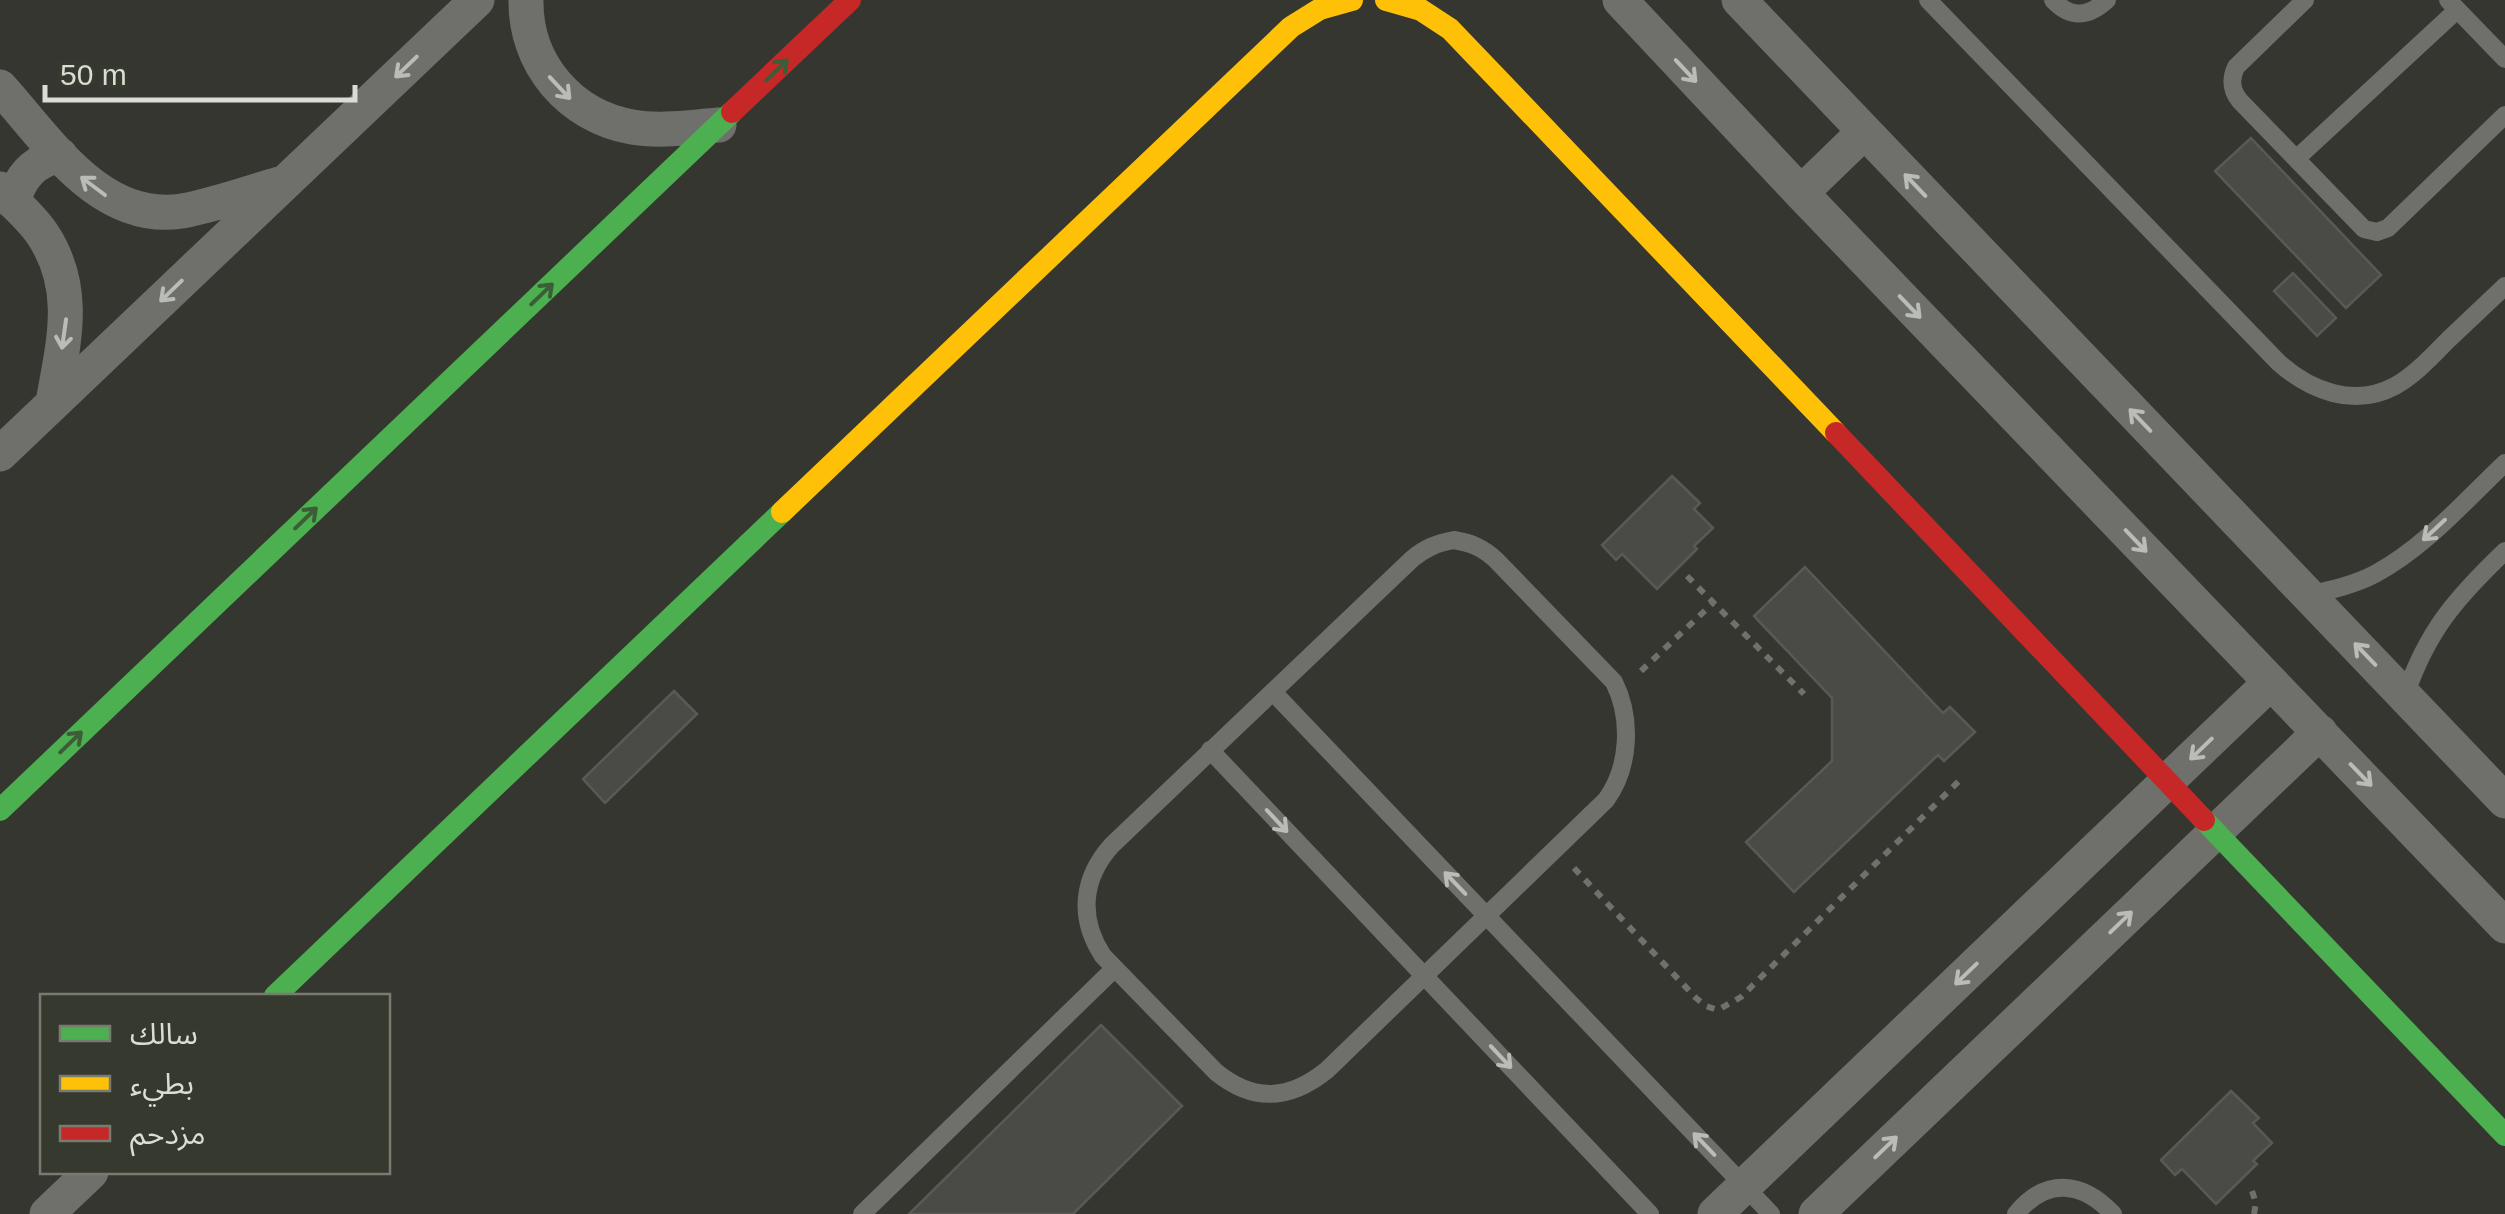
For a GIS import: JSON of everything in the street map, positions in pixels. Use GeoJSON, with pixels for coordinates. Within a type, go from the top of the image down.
{"type":"FeatureCollection","features":[{"type":"Feature","properties":{"kind":"street"},"geometry":{"type":"LineString","coordinates":[[0,454],[476,0]]}},
{"type":"Feature","properties":{"kind":"street"},"geometry":{"type":"LineString","coordinates":[[526,0],[529,35],[540,63],[557,88],[580,108],[606,122],[636,128],[719,126]]}},
{"type":"Feature","properties":{"kind":"street"},"geometry":{"type":"LineString","coordinates":[[0,810],[850,0]]}},
{"type":"Feature","properties":{"kind":"street"},"geometry":{"type":"LineString","coordinates":[[277,994],[1291,27],[1320,9],[1352,0]]}},
{"type":"Feature","properties":{"kind":"street"},"geometry":{"type":"LineString","coordinates":[[1386,0],[1421,10],[1450,29],[2505,1134]]}},
{"type":"Feature","properties":{"kind":"street"},"geometry":{"type":"LineString","coordinates":[[1620,0],[2505,926]]}},
{"type":"Feature","properties":{"kind":"street"},"geometry":{"type":"LineString","coordinates":[[1739,0],[2505,801]]}},
{"type":"Feature","properties":{"kind":"street"},"geometry":{"type":"LineString","coordinates":[[0,87],[97,191],[140,210],[183,210],[285,182]]}},
{"type":"Feature","properties":{"kind":"street"},"geometry":{"type":"LineString","coordinates":[[1801,193],[1864,132]]}},
{"type":"Feature","properties":{"kind":"street"},"geometry":{"type":"LineString","coordinates":[[53,403],[66,328],[63,280],[44,236],[6,195],[34,165],[60,155]]}},
{"type":"Feature","properties":{"kind":"street"},"geometry":{"type":"LineString","coordinates":[[1714,1214],[2271,682]]}},
{"type":"Feature","properties":{"kind":"street"},"geometry":{"type":"LineString","coordinates":[[1816,1214],[2320,732]]}},
{"type":"Feature","properties":{"kind":"street"},"geometry":{"type":"LineString","coordinates":[[46,1214],[89,1174]]}},
{"type":"Feature","properties":{"kind":"lane"},"geometry":{"type":"LineString","coordinates":[[1928,0],[2280,363],[2312,386],[2331,394],[2352,396],[2394,387],[2505,286]]}},
{"type":"Feature","properties":{"kind":"lane"},"geometry":{"type":"LineString","coordinates":[[2053,0],[2076,14],[2095,10],[2107,0]]}},
{"type":"Feature","properties":{"kind":"lane"},"geometry":{"type":"LineString","coordinates":[[2305,0],[2241,61],[2231,80],[2235,95],[2364,229],[2388,228],[2505,115]]}},
{"type":"Feature","properties":{"kind":"lane"},"geometry":{"type":"LineString","coordinates":[[2296,159],[2453,5],[2505,60]]}},
{"type":"Feature","properties":{"kind":"lane"},"geometry":{"type":"LineString","coordinates":[[2308,595],[2372,576],[2400,559],[2505,463]]}},
{"type":"Feature","properties":{"kind":"lane"},"geometry":{"type":"LineString","coordinates":[[1454,540],[1484,550],[1607,673],[1619,692],[1625,717],[1622,772],[1606,800],[1314,1081],[1298,1089],[1264,1094],[1230,1084],[1114,968],[1093,941],[1087,924],[1087,890],[1100,858],[1424,549],[1454,540]]}},
{"type":"Feature","properties":{"kind":"lane"},"geometry":{"type":"LineString","coordinates":[[2405,696],[2422,651],[2448,609],[2505,551]]}},
{"type":"Feature","properties":{"kind":"lane"},"geometry":{"type":"LineString","coordinates":[[1273,692],[1771,1214]]}},
{"type":"Feature","properties":{"kind":"lane"},"geometry":{"type":"LineString","coordinates":[[1210,750],[1650,1214]]}},
{"type":"Feature","properties":{"kind":"lane"},"geometry":{"type":"LineString","coordinates":[[862,1214],[1114,968]]}},
{"type":"Feature","properties":{"kind":"lane"},"geometry":{"type":"LineString","coordinates":[[2016,1214],[2038,1194],[2053,1188],[2069,1188],[2099,1199],[2113,1214]]}},
{"type":"Feature","properties":{"kind":"path"},"geometry":{"type":"LineString","coordinates":[[1687,576],[1804,694]]}},
{"type":"Feature","properties":{"kind":"path"},"geometry":{"type":"LineString","coordinates":[[1619,692],[1713,603]]}},
{"type":"Feature","properties":{"kind":"path"},"geometry":{"type":"LineString","coordinates":[[1556,849],[1696,998],[1718,1010],[1741,997],[1958,780]]}},
{"type":"Feature","properties":{"kind":"path"},"geometry":{"type":"LineString","coordinates":[[2252,1192],[2254,1214]]}},
{"type":"Feature","properties":{"kind":"building"},"geometry":{"type":"Polygon","coordinates":[[[2251,138],[2381,275],[2346,308],[2215,171],[2251,138]]]}},
{"type":"Feature","properties":{"kind":"building"},"geometry":{"type":"Polygon","coordinates":[[[2293,273],[2336,318],[2317,336],[2274,291],[2293,273]]]}},
{"type":"Feature","properties":{"kind":"building"},"geometry":{"type":"Polygon","coordinates":[[[1672,476],[1700,503],[1694,509],[1713,528],[1657,589],[1622,554],[1616,560],[1602,545],[1672,476]]]}},
{"type":"Feature","properties":{"kind":"building"},"geometry":{"type":"Polygon","coordinates":[[[1805,567],[1943,713],[1950,707],[1975,732],[1944,761],[1938,755],[1794,892],[1746,842],[1832,761],[1832,698],[1754,616],[1805,567]]]}},
{"type":"Feature","properties":{"kind":"building"},"geometry":{"type":"Polygon","coordinates":[[[674,691],[697,714],[605,803],[583,779],[674,691]]]}},
{"type":"Feature","properties":{"kind":"building"},"geometry":{"type":"Polygon","coordinates":[[[1101,1025],[1182,1106],[1073,1214],[909,1214],[1101,1025]]]}},
{"type":"Feature","properties":{"kind":"building"},"geometry":{"type":"Polygon","coordinates":[[[2231,1091],[2259,1118],[2253,1123],[2272,1143],[2253,1161],[2257,1164],[2216,1204],[2182,1169],[2175,1175],[2161,1160],[2231,1091]]]}},
{"type":"Feature","properties":{"kind":"traffic: fast"},"geometry":{"type":"LineString","coordinates":[[0,810],[732,112]]}},
{"type":"Feature","properties":{"kind":"traffic: fast"},"geometry":{"type":"LineString","coordinates":[[277,994],[782,512]]}},
{"type":"Feature","properties":{"kind":"traffic: fast"},"geometry":{"type":"LineString","coordinates":[[2204,820],[2505,1135]]}},
{"type":"Feature","properties":{"kind":"traffic: slow"},"geometry":{"type":"LineString","coordinates":[[782,512],[1291,27],[1320,9],[1352,0]]}},
{"type":"Feature","properties":{"kind":"traffic: slow"},"geometry":{"type":"LineString","coordinates":[[1386,0],[1421,10],[1450,29],[1836,433]]}},
{"type":"Feature","properties":{"kind":"traffic: jam"},"geometry":{"type":"LineString","coordinates":[[732,112],[850,0]]}},
{"type":"Feature","properties":{"kind":"traffic: jam"},"geometry":{"type":"LineString","coordinates":[[1836,433],[2204,820]]}}]}
